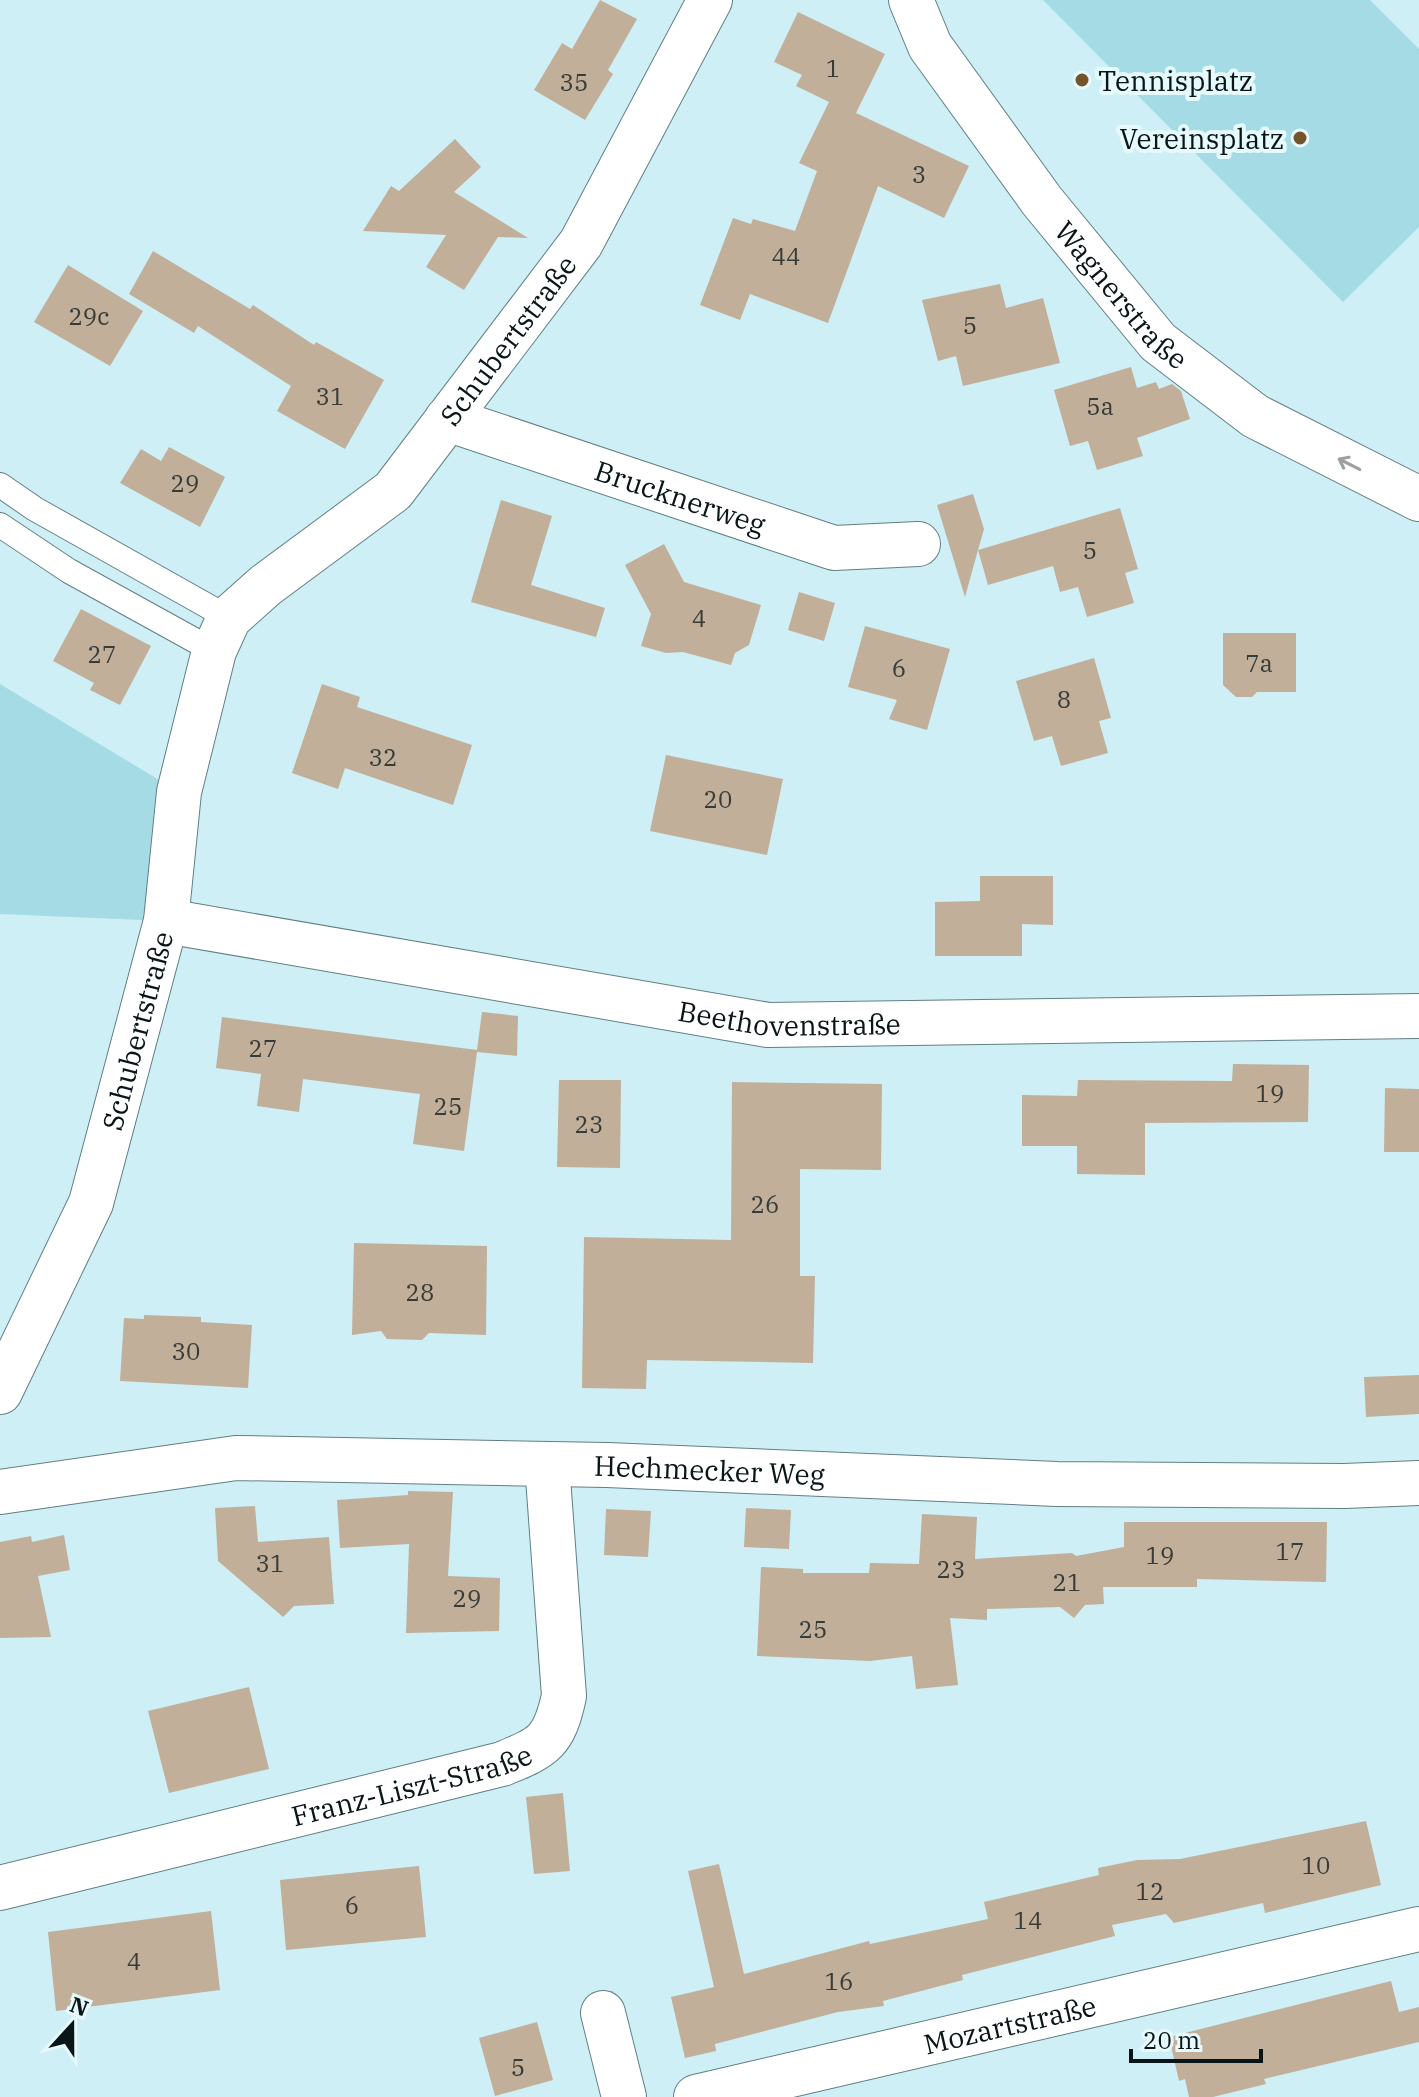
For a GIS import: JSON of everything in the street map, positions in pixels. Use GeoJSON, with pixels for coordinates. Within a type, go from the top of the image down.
{"type":"FeatureCollection","features":[{"type":"Feature","properties":{"kind":"street","name":"Schubertstraße"},"geometry":{"type":"LineString","coordinates":[[0,1392],[91,1203],[166,921],[179,792],[222,635],[266,585],[393,491],[581,243],[710,0]]}},
{"type":"Feature","properties":{"kind":"street","name":"Wagnerstraße"},"geometry":{"type":"LineString","coordinates":[[911,0],[930,46],[1042,201],[1158,342],[1255,416],[1419,499]]}},
{"type":"Feature","properties":{"kind":"street","name":"Brucknerweg"},"geometry":{"type":"LineString","coordinates":[[447,419],[834,548],[918,544]]}},
{"type":"Feature","properties":{"kind":"street","name":"Beethovenstraße"},"geometry":{"type":"LineString","coordinates":[[166,921],[768,1025],[1419,1016]]}},
{"type":"Feature","properties":{"kind":"street","name":"Hechmecker Weg"},"geometry":{"type":"LineString","coordinates":[[0,1492],[236,1458],[547,1464],[1057,1484],[1344,1486],[1419,1483]]}},
{"type":"Feature","properties":{"kind":"street","name":"Franz-Liszt-Straße"},"geometry":{"type":"LineString","coordinates":[[0,1888],[502,1764],[535,1751],[557,1728],[564,1696],[547,1464]]}},
{"type":"Feature","properties":{"kind":"street","name":"Mozartstraße"},"geometry":{"type":"LineString","coordinates":[[696,2097],[1419,1929]]}},
{"type":"Feature","properties":{"kind":"street"},"geometry":{"type":"LineString","coordinates":[[603,2013],[624,2097]]}},
{"type":"Feature","properties":{"kind":"lane"},"geometry":{"type":"LineString","coordinates":[[0,485],[222,635]]}},
{"type":"Feature","properties":{"kind":"lane"},"geometry":{"type":"LineString","coordinates":[[0,525],[69,571],[222,635]]}},
{"type":"Feature","properties":{"kind":"shaded area","name":"Vereinsplatz"},"geometry":{"type":"Polygon","coordinates":[[[1043,0],[1370,0],[1419,49],[1419,227],[1343,302],[1043,0]]]}},
{"type":"Feature","properties":{"kind":"shaded area"},"geometry":{"type":"Polygon","coordinates":[[[0,684],[179,792],[166,921],[0,914],[0,684]]]}},
{"type":"Feature","properties":{"kind":"building"},"geometry":{"type":"Polygon","coordinates":[[[600,0],[637,19],[608,70],[613,74],[585,120],[534,90],[562,43],[572,49],[600,0]]]}},
{"type":"Feature","properties":{"kind":"building"},"geometry":{"type":"Polygon","coordinates":[[[798,12],[885,54],[856,113],[969,166],[944,218],[878,186],[828,323],[750,294],[740,320],[700,305],[733,218],[751,224],[753,219],[795,231],[817,171],[799,163],[829,102],[796,86],[802,75],[774,62],[798,12]]]}},
{"type":"Feature","properties":{"kind":"building"},"geometry":{"type":"Polygon","coordinates":[[[455,139],[481,167],[454,192],[528,238],[498,237],[464,290],[426,267],[446,235],[363,231],[391,186],[399,191],[455,139]]]}},
{"type":"Feature","properties":{"kind":"building"},"geometry":{"type":"Polygon","coordinates":[[[153,251],[250,309],[253,305],[314,345],[316,342],[384,380],[345,449],[277,411],[291,386],[198,326],[194,333],[129,294],[153,251]]]}},
{"type":"Feature","properties":{"kind":"building"},"geometry":{"type":"Polygon","coordinates":[[[68,265],[143,311],[110,366],[34,322],[68,265]]]}},
{"type":"Feature","properties":{"kind":"building"},"geometry":{"type":"Polygon","coordinates":[[[1000,284],[1006,308],[1043,298],[1060,363],[963,386],[956,356],[938,361],[922,300],[1000,284]]]}},
{"type":"Feature","properties":{"kind":"building"},"geometry":{"type":"Polygon","coordinates":[[[1131,367],[1137,388],[1156,382],[1159,389],[1172,384],[1181,391],[1190,419],[1137,438],[1143,456],[1097,470],[1088,441],[1070,446],[1054,390],[1131,367]]]}},
{"type":"Feature","properties":{"kind":"building"},"geometry":{"type":"Polygon","coordinates":[[[169,447],[225,477],[200,527],[120,483],[141,449],[161,461],[169,447]]]}},
{"type":"Feature","properties":{"kind":"building"},"geometry":{"type":"Polygon","coordinates":[[[973,494],[984,529],[965,597],[937,505],[973,494]]]}},
{"type":"Feature","properties":{"kind":"building"},"geometry":{"type":"Polygon","coordinates":[[[501,500],[552,516],[531,585],[605,608],[596,637],[471,602],[501,500]]]}},
{"type":"Feature","properties":{"kind":"building"},"geometry":{"type":"Polygon","coordinates":[[[1120,508],[1138,569],[1125,573],[1134,603],[1087,617],[1078,587],[1060,592],[1053,566],[988,585],[978,550],[1120,508]]]}},
{"type":"Feature","properties":{"kind":"building"},"geometry":{"type":"Polygon","coordinates":[[[664,544],[684,582],[761,605],[749,645],[735,653],[731,665],[683,652],[666,653],[641,646],[651,614],[625,565],[664,544]]]}},
{"type":"Feature","properties":{"kind":"building"},"geometry":{"type":"Polygon","coordinates":[[[799,592],[835,603],[824,641],[788,630],[799,592]]]}},
{"type":"Feature","properties":{"kind":"building"},"geometry":{"type":"Polygon","coordinates":[[[81,609],[151,646],[120,705],[90,690],[94,683],[53,661],[81,609]]]}},
{"type":"Feature","properties":{"kind":"building"},"geometry":{"type":"Polygon","coordinates":[[[865,626],[950,649],[927,730],[889,719],[897,700],[848,687],[865,626]]]}},
{"type":"Feature","properties":{"kind":"building"},"geometry":{"type":"Polygon","coordinates":[[[1223,633],[1296,633],[1296,692],[1257,692],[1252,697],[1236,697],[1223,685],[1223,633]]]}},
{"type":"Feature","properties":{"kind":"building"},"geometry":{"type":"Polygon","coordinates":[[[1094,658],[1111,718],[1099,721],[1108,753],[1061,766],[1052,736],[1034,741],[1016,681],[1094,658]]]}},
{"type":"Feature","properties":{"kind":"building"},"geometry":{"type":"Polygon","coordinates":[[[322,684],[360,697],[357,707],[472,745],[453,805],[345,768],[338,789],[292,773],[322,684]]]}},
{"type":"Feature","properties":{"kind":"building"},"geometry":{"type":"Polygon","coordinates":[[[666,755],[783,779],[767,855],[650,831],[666,755]]]}},
{"type":"Feature","properties":{"kind":"building"},"geometry":{"type":"Polygon","coordinates":[[[980,876],[1053,876],[1053,925],[1022,924],[1022,956],[935,956],[935,902],[980,901],[980,876]]]}},
{"type":"Feature","properties":{"kind":"building"},"geometry":{"type":"Polygon","coordinates":[[[482,1012],[518,1016],[517,1056],[477,1052],[464,1151],[413,1144],[420,1094],[303,1079],[299,1112],[257,1106],[261,1074],[216,1068],[222,1017],[477,1050],[482,1012]]]}},
{"type":"Feature","properties":{"kind":"building"},"geometry":{"type":"Polygon","coordinates":[[[1233,1064],[1309,1065],[1308,1122],[1145,1123],[1145,1175],[1077,1174],[1077,1146],[1022,1146],[1022,1095],[1077,1096],[1078,1080],[1232,1081],[1233,1064]]]}},
{"type":"Feature","properties":{"kind":"building"},"geometry":{"type":"Polygon","coordinates":[[[559,1080],[621,1080],[620,1168],[557,1167],[559,1080]]]}},
{"type":"Feature","properties":{"kind":"building"},"geometry":{"type":"Polygon","coordinates":[[[732,1082],[882,1084],[881,1170],[800,1169],[800,1276],[815,1276],[813,1363],[647,1360],[646,1389],[582,1388],[584,1237],[731,1240],[732,1082]]]}},
{"type":"Feature","properties":{"kind":"building"},"geometry":{"type":"Polygon","coordinates":[[[1385,1088],[1419,1089],[1419,1152],[1384,1152],[1385,1088]]]}},
{"type":"Feature","properties":{"kind":"building"},"geometry":{"type":"Polygon","coordinates":[[[354,1243],[487,1246],[486,1335],[429,1333],[422,1340],[387,1339],[381,1331],[352,1335],[354,1243]]]}},
{"type":"Feature","properties":{"kind":"building"},"geometry":{"type":"Polygon","coordinates":[[[144,1315],[201,1317],[201,1322],[252,1325],[248,1388],[120,1381],[124,1318],[144,1319],[144,1315]]]}},
{"type":"Feature","properties":{"kind":"building"},"geometry":{"type":"Polygon","coordinates":[[[1419,1375],[1419,1414],[1366,1417],[1364,1377],[1419,1375]]]}},
{"type":"Feature","properties":{"kind":"building"},"geometry":{"type":"Polygon","coordinates":[[[408,1491],[453,1492],[448,1576],[500,1578],[499,1631],[406,1633],[409,1544],[340,1548],[337,1500],[408,1495],[408,1491]]]}},
{"type":"Feature","properties":{"kind":"building"},"geometry":{"type":"Polygon","coordinates":[[[255,1506],[258,1542],[329,1537],[334,1604],[294,1606],[283,1617],[218,1561],[215,1508],[255,1506]]]}},
{"type":"Feature","properties":{"kind":"building"},"geometry":{"type":"Polygon","coordinates":[[[746,1508],[791,1510],[789,1549],[744,1547],[746,1508]]]}},
{"type":"Feature","properties":{"kind":"building"},"geometry":{"type":"Polygon","coordinates":[[[606,1509],[651,1511],[648,1557],[604,1555],[606,1509]]]}},
{"type":"Feature","properties":{"kind":"building"},"geometry":{"type":"Polygon","coordinates":[[[922,1514],[977,1517],[975,1559],[1072,1553],[1076,1556],[1124,1547],[1124,1522],[1327,1522],[1326,1582],[1197,1579],[1197,1587],[1103,1587],[1104,1604],[1085,1605],[1074,1618],[1060,1607],[987,1609],[987,1620],[950,1618],[958,1685],[916,1689],[912,1656],[870,1661],[757,1656],[761,1567],[803,1569],[803,1573],[869,1573],[870,1563],[919,1564],[922,1514]]]}},
{"type":"Feature","properties":{"kind":"building"},"geometry":{"type":"Polygon","coordinates":[[[64,1535],[70,1570],[38,1576],[51,1637],[0,1638],[0,1542],[31,1536],[32,1542],[64,1535]]]}},
{"type":"Feature","properties":{"kind":"building"},"geometry":{"type":"Polygon","coordinates":[[[249,1687],[269,1769],[169,1793],[148,1711],[249,1687]]]}},
{"type":"Feature","properties":{"kind":"building"},"geometry":{"type":"Polygon","coordinates":[[[563,1793],[570,1871],[534,1874],[526,1797],[563,1793]]]}},
{"type":"Feature","properties":{"kind":"building"},"geometry":{"type":"Polygon","coordinates":[[[1366,1821],[1381,1885],[1265,1913],[1263,1903],[1174,1923],[1166,1914],[1112,1925],[1115,1936],[962,1975],[963,1980],[883,2001],[884,2006],[838,2012],[715,2044],[716,2051],[685,2058],[671,1997],[714,1987],[688,1871],[719,1864],[744,1974],[869,1941],[870,1944],[988,1919],[984,1902],[1099,1875],[1098,1868],[1137,1860],[1180,1859],[1366,1821]]]}},
{"type":"Feature","properties":{"kind":"building"},"geometry":{"type":"Polygon","coordinates":[[[419,1866],[426,1937],[286,1950],[280,1880],[419,1866]]]}},
{"type":"Feature","properties":{"kind":"building"},"geometry":{"type":"Polygon","coordinates":[[[211,1911],[220,1990],[56,2011],[48,1932],[211,1911]]]}},
{"type":"Feature","properties":{"kind":"building"},"geometry":{"type":"Polygon","coordinates":[[[1391,1981],[1399,2012],[1419,2007],[1419,2042],[1264,2079],[1266,2084],[1213,2097],[1189,2097],[1185,2079],[1179,2081],[1169,2037],[1391,1981]]]}},
{"type":"Feature","properties":{"kind":"building"},"geometry":{"type":"Polygon","coordinates":[[[537,2022],[553,2080],[495,2096],[479,2038],[537,2022]]]}},
{"type":"Feature","properties":{"kind":"place","name":"Tennisplatz"},"geometry":{"type":"Point","coordinates":[1082,80]}},
{"type":"Feature","properties":{"kind":"place","name":"Vereinsplatz"},"geometry":{"type":"Point","coordinates":[1300,138]}}]}
